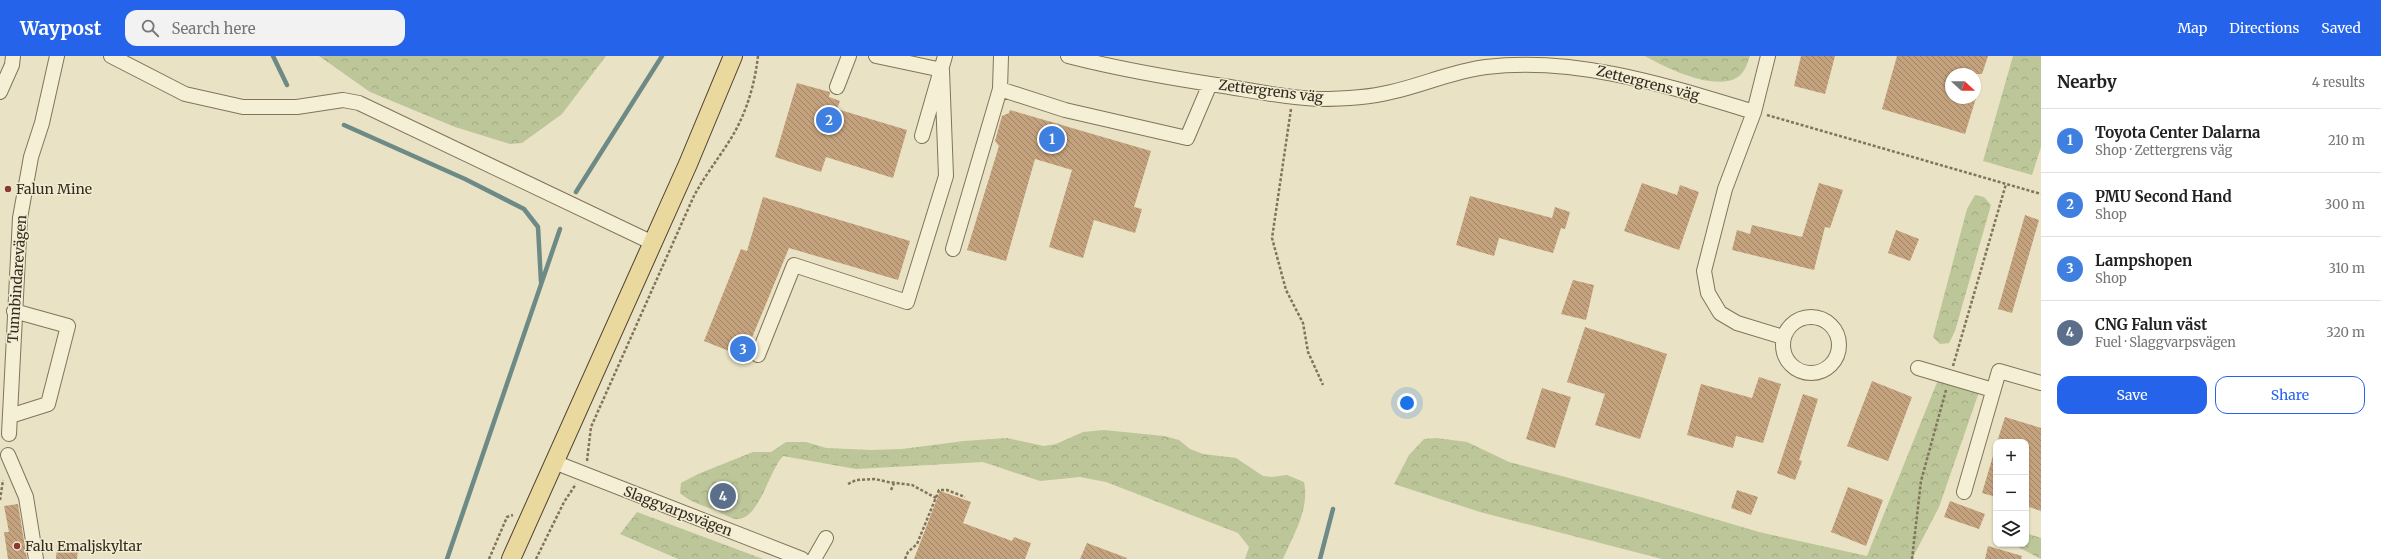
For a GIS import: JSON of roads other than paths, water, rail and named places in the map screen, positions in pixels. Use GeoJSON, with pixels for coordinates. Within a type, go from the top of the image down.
{"type":"FeatureCollection","features":[{"type":"Feature","properties":{"kind":"main road"},"geometry":{"type":"LineString","coordinates":[[511,559],[653,243],[733,56]]}},
{"type":"Feature","properties":{"kind":"street"},"geometry":{"type":"LineString","coordinates":[[0,92],[12,65],[13,56]]}},
{"type":"Feature","properties":{"kind":"street","name":"Tunnbindarevägen"},"geometry":{"type":"LineString","coordinates":[[9,434],[14,311],[20,218],[31,157],[42,123],[58,56]]}},
{"type":"Feature","properties":{"kind":"street"},"geometry":{"type":"LineString","coordinates":[[111,56],[184,94],[243,107],[297,107],[343,100],[359,103],[653,243]]}},
{"type":"Feature","properties":{"kind":"street"},"geometry":{"type":"LineString","coordinates":[[837,87],[849,56]]}},
{"type":"Feature","properties":{"kind":"street"},"geometry":{"type":"LineString","coordinates":[[876,56],[942,70]]}},
{"type":"Feature","properties":{"kind":"street"},"geometry":{"type":"LineString","coordinates":[[922,136],[945,56]]}},
{"type":"Feature","properties":{"kind":"street"},"geometry":{"type":"LineString","coordinates":[[952,249],[1000,89],[1001,56]]}},
{"type":"Feature","properties":{"kind":"street","name":"Zettergrens väg"},"geometry":{"type":"LineString","coordinates":[[1068,56],[1141,73],[1317,99],[1357,98],[1392,92],[1461,71],[1488,66],[1553,60],[1665,84],[1754,112]]}},
{"type":"Feature","properties":{"kind":"street"},"geometry":{"type":"LineString","coordinates":[[1768,56],[1754,112],[1726,189],[1706,260],[1705,280],[1708,293],[1720,313],[1733,321],[1783,337]]}},
{"type":"Feature","properties":{"kind":"street"},"geometry":{"type":"LineString","coordinates":[[758,355],[794,265],[907,302],[946,176],[942,70]]}},
{"type":"Feature","properties":{"kind":"street"},"geometry":{"type":"LineString","coordinates":[[1000,89],[1065,110],[1187,138],[1210,84]]}},
{"type":"Feature","properties":{"kind":"street"},"geometry":{"type":"LineString","coordinates":[[10,416],[48,404],[68,326],[14,311]]}},
{"type":"Feature","properties":{"kind":"street"},"geometry":{"type":"LineString","coordinates":[[1811,316],[1820,318],[1835,329],[1839,337],[1838,355],[1827,369],[1810,374],[1802,372],[1788,362],[1782,346],[1783,337],[1794,322],[1811,316]]}},
{"type":"Feature","properties":{"kind":"street"},"geometry":{"type":"LineString","coordinates":[[1918,368],[1993,390]]}},
{"type":"Feature","properties":{"kind":"street"},"geometry":{"type":"LineString","coordinates":[[1964,492],[1999,371],[2041,383]]}},
{"type":"Feature","properties":{"kind":"street"},"geometry":{"type":"LineString","coordinates":[[8,455],[26,497],[36,559]]}},
{"type":"Feature","properties":{"kind":"street","name":"Slaggvarpsvägen"},"geometry":{"type":"LineString","coordinates":[[554,462],[802,559]]}},
{"type":"Feature","properties":{"kind":"street"},"geometry":{"type":"LineString","coordinates":[[814,559],[826,538]]}},
{"type":"Feature","properties":{"kind":"waterway"},"geometry":{"type":"LineString","coordinates":[[273,56],[287,85]]}},
{"type":"Feature","properties":{"kind":"waterway"},"geometry":{"type":"LineString","coordinates":[[576,192],[662,56]]}},
{"type":"Feature","properties":{"kind":"waterway"},"geometry":{"type":"LineString","coordinates":[[344,125],[465,179],[524,209],[538,227],[541,282]]}},
{"type":"Feature","properties":{"kind":"waterway"},"geometry":{"type":"LineString","coordinates":[[447,559],[560,229]]}},
{"type":"Feature","properties":{"kind":"waterway"},"geometry":{"type":"LineString","coordinates":[[1320,559],[1333,509]]}},
{"type":"Feature","properties":{"kind":"place","name":"PMU Second Hand"},"geometry":{"type":"Point","coordinates":[829,120]}},
{"type":"Feature","properties":{"kind":"place","name":"Toyota Center Dalarna"},"geometry":{"type":"Point","coordinates":[1052,139]}},
{"type":"Feature","properties":{"kind":"place","name":"Falun Mine"},"geometry":{"type":"Point","coordinates":[8,189]}},
{"type":"Feature","properties":{"kind":"place","name":"Lampshopen"},"geometry":{"type":"Point","coordinates":[743,349]}},
{"type":"Feature","properties":{"kind":"place","name":"CNG Falun väst"},"geometry":{"type":"Point","coordinates":[723,496]}},
{"type":"Feature","properties":{"kind":"place","name":"Falu Emaljskyltar"},"geometry":{"type":"Point","coordinates":[17,546]}}]}
